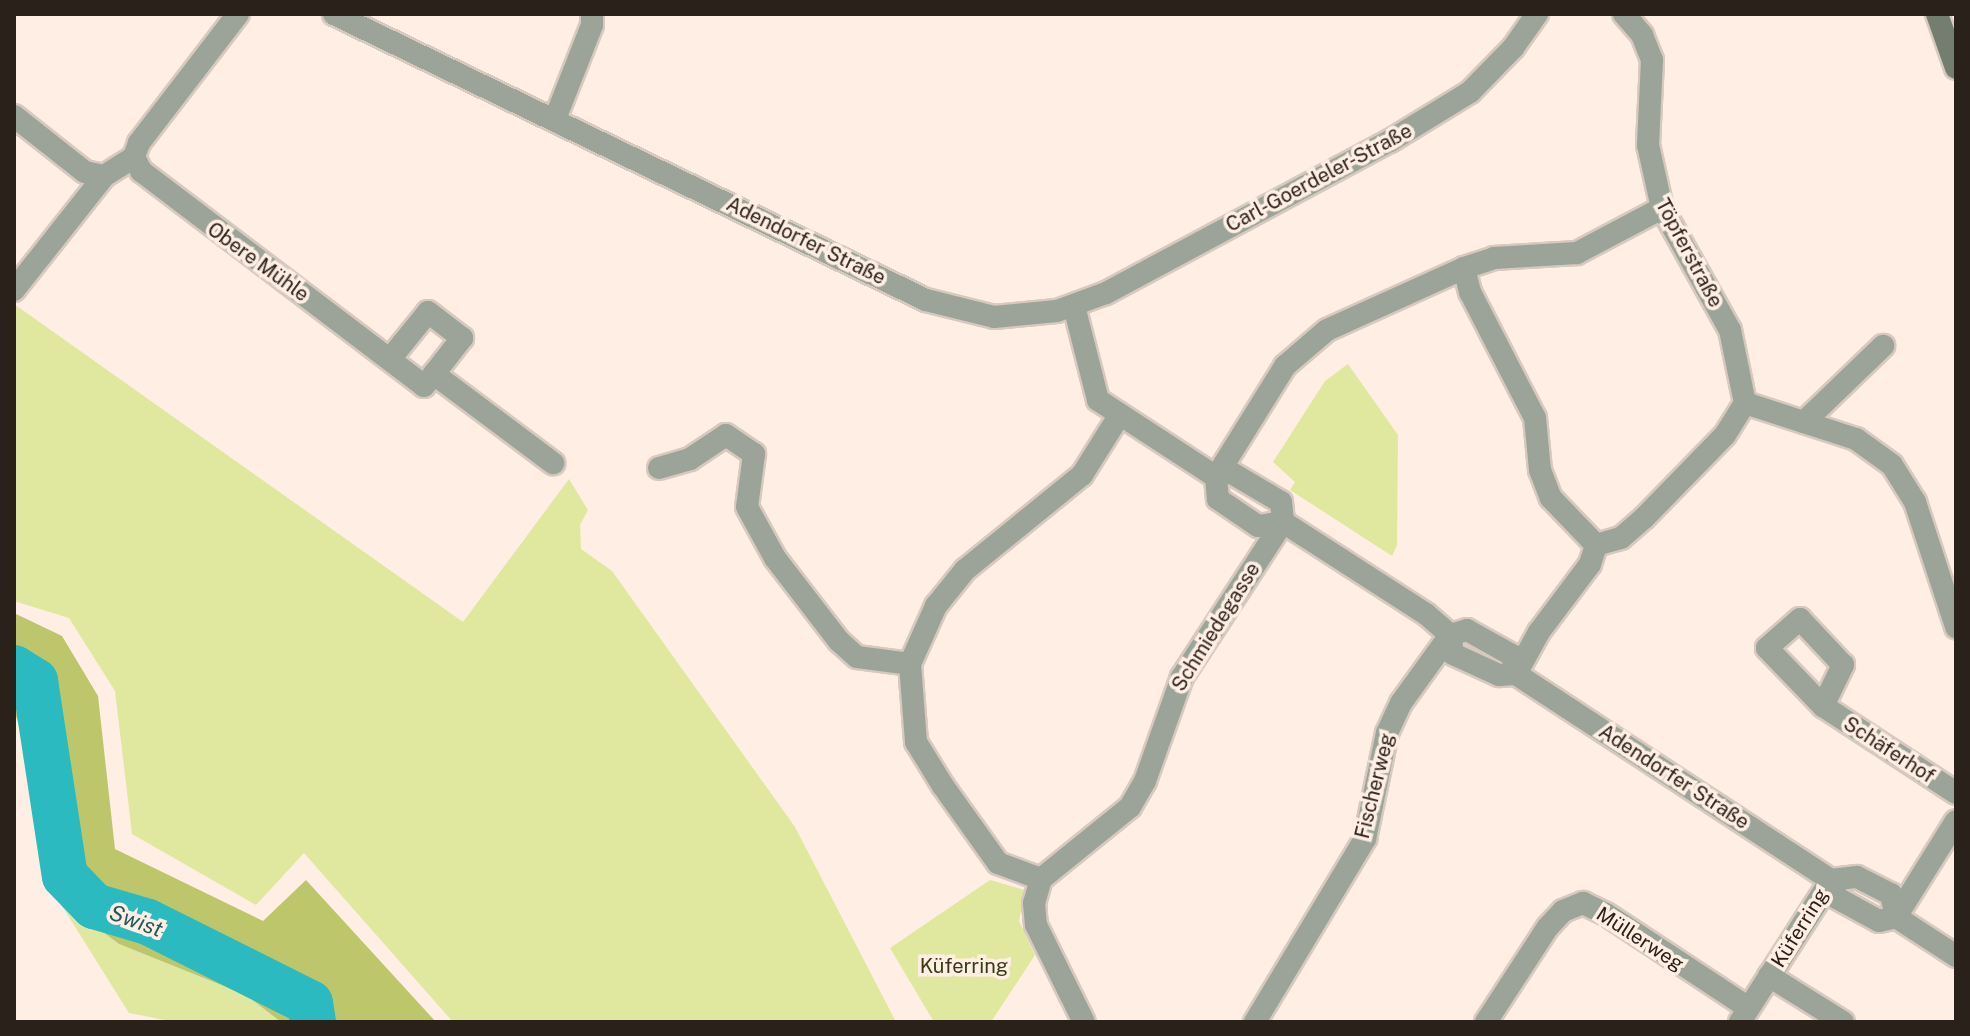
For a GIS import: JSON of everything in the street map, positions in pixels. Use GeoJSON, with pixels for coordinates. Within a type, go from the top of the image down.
{"type":"FeatureCollection","features":[{"type":"Feature","properties":{"kind":"main road"},"geometry":{"type":"LineString","coordinates":[[1937,14],[1956,68]]}},
{"type":"Feature","properties":{"kind":"street"},"geometry":{"type":"LineString","coordinates":[[14,290],[104,176],[134,157],[139,143],[238,14]]}},
{"type":"Feature","properties":{"kind":"street","name":"Adendorfer Straße"},"geometry":{"type":"LineString","coordinates":[[334,14],[942,307],[994,317],[1074,306],[1088,377],[1098,400],[1216,477]]}},
{"type":"Feature","properties":{"kind":"street"},"geometry":{"type":"LineString","coordinates":[[555,119],[592,25],[592,14]]}},
{"type":"Feature","properties":{"kind":"street","name":"Carl-Goerdeler-Straße"},"geometry":{"type":"LineString","coordinates":[[1074,306],[1443,111],[1492,73],[1537,14]]}},
{"type":"Feature","properties":{"kind":"street","name":"Töpferstraße"},"geometry":{"type":"LineString","coordinates":[[1624,14],[1642,35],[1652,60],[1648,145],[1662,208],[1730,330],[1745,403]]}},
{"type":"Feature","properties":{"kind":"street"},"geometry":{"type":"LineString","coordinates":[[14,116],[85,172],[104,176]]}},
{"type":"Feature","properties":{"kind":"street","name":"Obere Mühle"},"geometry":{"type":"LineString","coordinates":[[134,157],[154,186],[424,386],[434,374]]}},
{"type":"Feature","properties":{"kind":"street"},"geometry":{"type":"LineString","coordinates":[[1216,477],[1285,366],[1327,330],[1464,268],[1494,258],[1577,253],[1662,208]]}},
{"type":"Feature","properties":{"kind":"street"},"geometry":{"type":"LineString","coordinates":[[1464,268],[1470,292],[1535,418],[1540,470],[1551,498],[1596,545]]}},
{"type":"Feature","properties":{"kind":"street"},"geometry":{"type":"LineString","coordinates":[[390,359],[428,312],[462,338],[434,374],[553,463]]}},
{"type":"Feature","properties":{"kind":"street"},"geometry":{"type":"LineString","coordinates":[[1804,422],[1883,346]]}},
{"type":"Feature","properties":{"kind":"street"},"geometry":{"type":"LineString","coordinates":[[1596,545],[1621,538],[1644,518],[1725,435],[1745,403],[1856,439],[1892,465],[1915,502],[1956,627]]}},
{"type":"Feature","properties":{"kind":"street"},"geometry":{"type":"LineString","coordinates":[[1084,1022],[1036,925],[1034,903],[1041,879],[998,863],[916,742],[910,664],[936,606],[965,570],[1082,475],[1119,416]]}},
{"type":"Feature","properties":{"kind":"street"},"geometry":{"type":"LineString","coordinates":[[659,468],[690,459],[726,435],[754,454],[747,507],[775,558],[839,641],[857,657],[910,664]]}},
{"type":"Feature","properties":{"kind":"street","name":"Adendorfer Straße"},"geometry":{"type":"LineString","coordinates":[[1216,477],[1230,472],[1281,502],[1283,522]]}},
{"type":"Feature","properties":{"kind":"street","name":"Adendorfer Straße"},"geometry":{"type":"LineString","coordinates":[[1216,477],[1218,499],[1258,526],[1283,522],[1450,635],[1467,630],[1512,655],[1516,674],[1831,880],[1857,877],[1891,894],[1896,917],[1956,956]]}},
{"type":"Feature","properties":{"kind":"street","name":"Schmiedegasse"},"geometry":{"type":"LineString","coordinates":[[1041,879],[1130,807],[1145,781],[1182,677],[1283,522]]}},
{"type":"Feature","properties":{"kind":"street"},"geometry":{"type":"LineString","coordinates":[[1516,674],[1539,632],[1590,564],[1596,545]]}},
{"type":"Feature","properties":{"kind":"street","name":"Fischerweg"},"geometry":{"type":"LineString","coordinates":[[1255,1022],[1365,839],[1387,733],[1401,703],[1450,635]]}},
{"type":"Feature","properties":{"kind":"street","name":"Schäferhof"},"geometry":{"type":"LineString","coordinates":[[1823,706],[1956,793]]}},
{"type":"Feature","properties":{"kind":"street"},"geometry":{"type":"LineString","coordinates":[[1896,917],[1956,821]]}},
{"type":"Feature","properties":{"kind":"street","name":"Küferring"},"geometry":{"type":"LineString","coordinates":[[1744,1015],[1831,880]]}},
{"type":"Feature","properties":{"kind":"street","name":"Müllerweg"},"geometry":{"type":"LineString","coordinates":[[1486,1022],[1548,927],[1563,911],[1583,903],[1744,1015]]}},
{"type":"Feature","properties":{"kind":"street","name":"Küferring"},"geometry":{"type":"LineString","coordinates":[[1769,976],[1843,1022]]}},
{"type":"Feature","properties":{"kind":"green space"},"geometry":{"type":"Polygon","coordinates":[[[14,304],[463,622],[569,479],[588,510],[580,525],[581,549],[612,571],[795,827],[896,1022],[453,1022],[304,853],[256,905],[132,834],[115,691],[69,618],[14,601],[14,304]]]}},
{"type":"Feature","properties":{"kind":"green space"},"geometry":{"type":"Polygon","coordinates":[[[1348,364],[1398,435],[1397,545],[1392,556],[1290,490],[1295,482],[1273,462],[1325,381],[1348,364]]]}},
{"type":"Feature","properties":{"kind":"green space"},"geometry":{"type":"Polygon","coordinates":[[[14,613],[62,636],[98,696],[115,849],[263,921],[306,880],[436,1022],[281,1022],[246,995],[119,944],[57,898],[39,856],[25,747],[14,709],[14,613]]]}},
{"type":"Feature","properties":{"kind":"green space","name":"Küferring"},"geometry":{"type":"Polygon","coordinates":[[[990,880],[1025,890],[1019,921],[1035,955],[991,1022],[934,1022],[890,948],[990,880]]]}},
{"type":"Feature","properties":{"kind":"green space"},"geometry":{"type":"Polygon","coordinates":[[[57,898],[119,944],[246,995],[281,1022],[175,1022],[129,1013],[57,898]]]}},
{"type":"Feature","properties":{"kind":"waterway","name":"Swist"},"geometry":{"type":"LineString","coordinates":[[14,668],[35,681],[65,876],[94,906],[148,922],[310,1003],[313,1022]]}}]}
